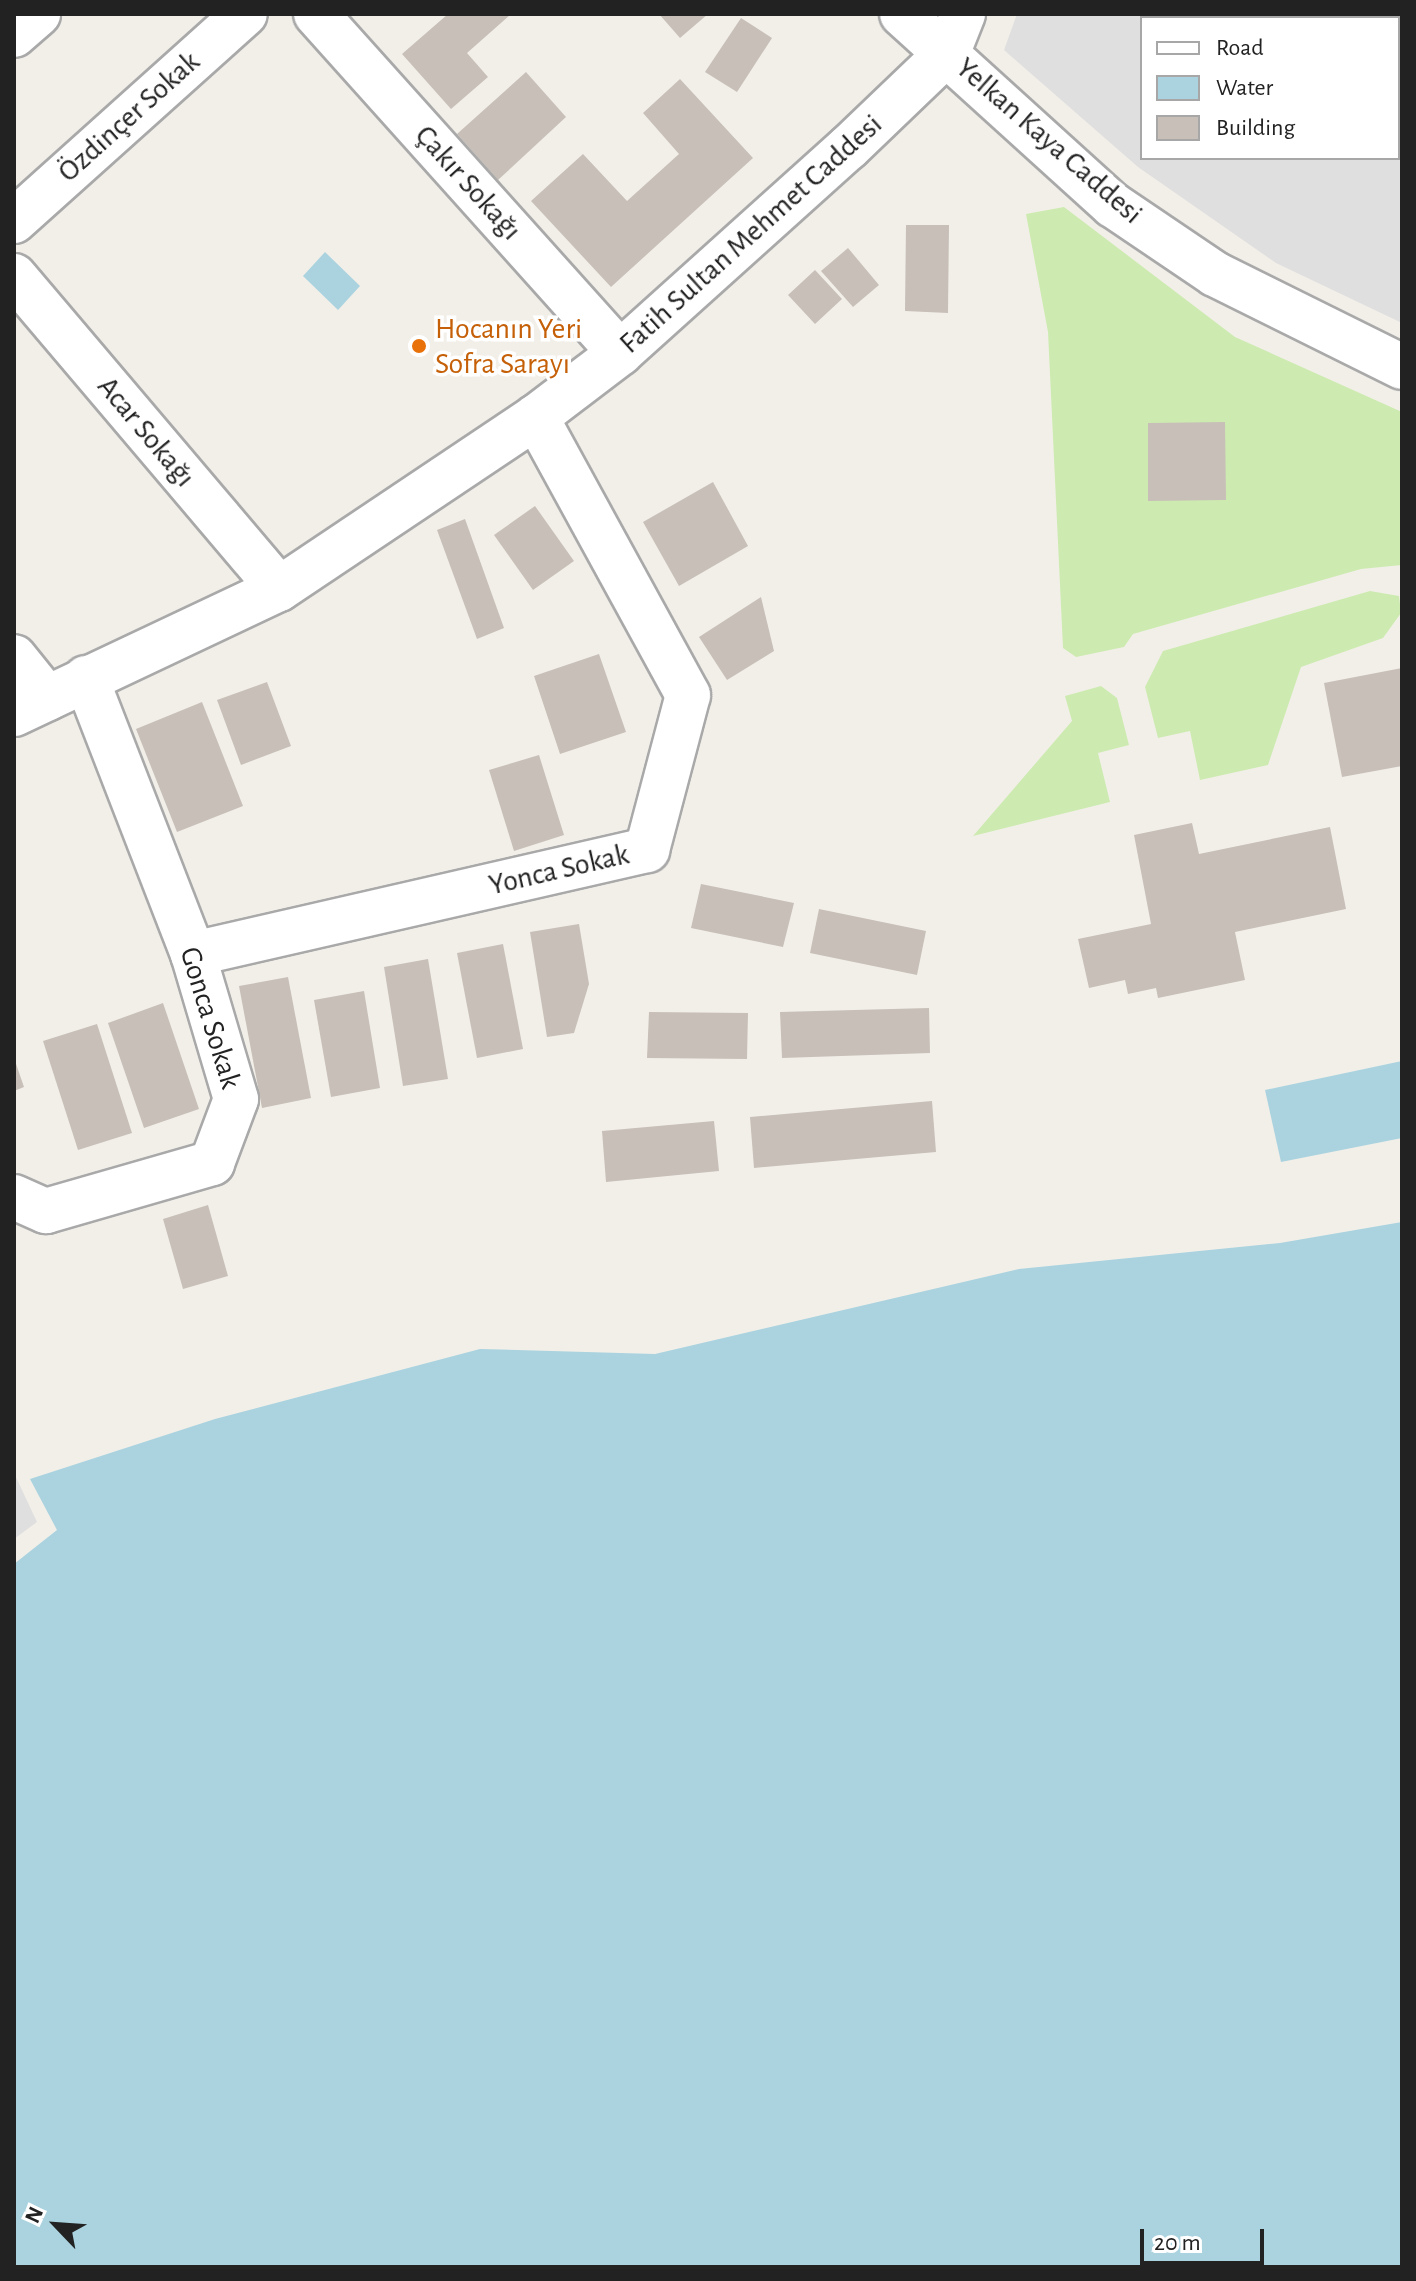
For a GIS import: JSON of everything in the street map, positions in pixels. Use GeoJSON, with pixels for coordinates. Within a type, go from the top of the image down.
{"type":"FeatureCollection","features":[{"type":"Feature","properties":{"kind":"street"},"geometry":{"type":"LineString","coordinates":[[14,35],[38,14]]}},
{"type":"Feature","properties":{"kind":"street","name":"Özdinçer Sokak"},"geometry":{"type":"LineString","coordinates":[[14,221],[245,14]]}},
{"type":"Feature","properties":{"kind":"street","name":"Çakır Sokağı"},"geometry":{"type":"LineString","coordinates":[[316,14],[620,353]]}},
{"type":"Feature","properties":{"kind":"street","name":"Yelkan Kaya Caddesi"},"geometry":{"type":"LineString","coordinates":[[902,14],[956,33],[1113,205],[1228,281],[1402,367]]}},
{"type":"Feature","properties":{"kind":"street","name":"Fatih Sultan Mehmet Caddesi"},"geometry":{"type":"LineString","coordinates":[[30,706],[279,589],[536,417],[620,353],[956,33]]}},
{"type":"Feature","properties":{"kind":"street","name":"Acar Sokağı"},"geometry":{"type":"LineString","coordinates":[[14,276],[279,589]]}},
{"type":"Feature","properties":{"kind":"street","name":"Yonca Sokak"},"geometry":{"type":"LineString","coordinates":[[193,954],[647,850],[688,695],[536,417]]}},
{"type":"Feature","properties":{"kind":"street"},"geometry":{"type":"LineString","coordinates":[[14,657],[30,706]]}},
{"type":"Feature","properties":{"kind":"street","name":"Gonca Sokak"},"geometry":{"type":"LineString","coordinates":[[14,1197],[46,1211],[212,1163],[236,1099],[193,954],[86,678]]}},
{"type":"Feature","properties":{"kind":"shaded area"},"geometry":{"type":"Polygon","coordinates":[[[1017,14],[1402,14],[1402,323],[1276,263],[1138,167],[1004,50],[1017,14]]]}},
{"type":"Feature","properties":{"kind":"shaded area"},"geometry":{"type":"Polygon","coordinates":[[[14,1473],[37,1522],[14,1539],[14,1473]]]}},
{"type":"Feature","properties":{"kind":"green space"},"geometry":{"type":"Polygon","coordinates":[[[1064,207],[1235,337],[1402,412],[1402,565],[1361,569],[1133,634],[1124,647],[1076,657],[1063,648],[1048,332],[1026,214],[1064,207]]]}},
{"type":"Feature","properties":{"kind":"green space"},"geometry":{"type":"Polygon","coordinates":[[[1370,591],[1399,596],[1401,613],[1383,638],[1301,667],[1268,765],[1200,780],[1190,731],[1158,738],[1145,687],[1163,651],[1370,591]]]}},
{"type":"Feature","properties":{"kind":"green space"},"geometry":{"type":"Polygon","coordinates":[[[1101,686],[1117,698],[1129,745],[1098,753],[1110,802],[973,836],[1072,721],[1065,696],[1101,686]]]}},
{"type":"Feature","properties":{"kind":"water"},"geometry":{"type":"Polygon","coordinates":[[[325,252],[360,286],[338,310],[303,276],[325,252]]]}},
{"type":"Feature","properties":{"kind":"water"},"geometry":{"type":"Polygon","coordinates":[[[1402,1061],[1402,1138],[1281,1162],[1265,1090],[1402,1061]]]}},
{"type":"Feature","properties":{"kind":"water"},"geometry":{"type":"Polygon","coordinates":[[[1402,1222],[1402,2267],[14,2267],[14,1564],[57,1530],[30,1479],[215,1419],[480,1349],[655,1354],[1019,1269],[1280,1243],[1402,1222]]]}},
{"type":"Feature","properties":{"kind":"building"},"geometry":{"type":"Polygon","coordinates":[[[448,14],[511,14],[467,53],[488,77],[451,109],[402,54],[448,14]]]}},
{"type":"Feature","properties":{"kind":"building"},"geometry":{"type":"Polygon","coordinates":[[[659,14],[708,14],[680,38],[659,14]]]}},
{"type":"Feature","properties":{"kind":"building"},"geometry":{"type":"Polygon","coordinates":[[[1169,14],[1247,14],[1246,16],[1169,14]]]}},
{"type":"Feature","properties":{"kind":"building"},"geometry":{"type":"Polygon","coordinates":[[[741,18],[772,38],[737,92],[705,72],[741,18]]]}},
{"type":"Feature","properties":{"kind":"building"},"geometry":{"type":"Polygon","coordinates":[[[526,72],[566,117],[498,180],[457,134],[526,72]]]}},
{"type":"Feature","properties":{"kind":"building"},"geometry":{"type":"Polygon","coordinates":[[[680,79],[753,158],[611,287],[531,201],[583,154],[627,201],[679,154],[643,113],[680,79]]]}},
{"type":"Feature","properties":{"kind":"building"},"geometry":{"type":"Polygon","coordinates":[[[906,225],[949,225],[948,313],[905,311],[906,225]]]}},
{"type":"Feature","properties":{"kind":"building"},"geometry":{"type":"Polygon","coordinates":[[[848,248],[879,285],[853,307],[821,271],[848,248]]]}},
{"type":"Feature","properties":{"kind":"building"},"geometry":{"type":"Polygon","coordinates":[[[815,270],[842,299],[815,324],[788,295],[815,270]]]}},
{"type":"Feature","properties":{"kind":"building"},"geometry":{"type":"Polygon","coordinates":[[[1225,422],[1226,500],[1148,501],[1148,423],[1225,422]]]}},
{"type":"Feature","properties":{"kind":"building"},"geometry":{"type":"Polygon","coordinates":[[[713,482],[748,546],[679,586],[643,522],[713,482]]]}},
{"type":"Feature","properties":{"kind":"building"},"geometry":{"type":"Polygon","coordinates":[[[535,506],[574,561],[533,590],[494,535],[535,506]]]}},
{"type":"Feature","properties":{"kind":"building"},"geometry":{"type":"Polygon","coordinates":[[[465,519],[504,628],[477,639],[437,530],[465,519]]]}},
{"type":"Feature","properties":{"kind":"building"},"geometry":{"type":"Polygon","coordinates":[[[761,597],[774,651],[727,680],[699,637],[761,597]]]}},
{"type":"Feature","properties":{"kind":"building"},"geometry":{"type":"Polygon","coordinates":[[[599,654],[626,732],[560,754],[534,676],[599,654]]]}},
{"type":"Feature","properties":{"kind":"building"},"geometry":{"type":"Polygon","coordinates":[[[1402,668],[1402,766],[1342,777],[1324,683],[1402,668]]]}},
{"type":"Feature","properties":{"kind":"building"},"geometry":{"type":"Polygon","coordinates":[[[267,682],[291,746],[241,765],[217,700],[267,682]]]}},
{"type":"Feature","properties":{"kind":"building"},"geometry":{"type":"Polygon","coordinates":[[[202,702],[243,806],[177,832],[136,729],[202,702]]]}},
{"type":"Feature","properties":{"kind":"building"},"geometry":{"type":"Polygon","coordinates":[[[539,755],[564,835],[514,851],[489,770],[539,755]]]}},
{"type":"Feature","properties":{"kind":"building"},"geometry":{"type":"Polygon","coordinates":[[[1192,823],[1199,854],[1330,827],[1346,909],[1235,932],[1245,980],[1158,998],[1156,988],[1128,994],[1125,980],[1089,988],[1078,939],[1151,924],[1134,835],[1192,823]]]}},
{"type":"Feature","properties":{"kind":"building"},"geometry":{"type":"Polygon","coordinates":[[[701,884],[794,903],[783,947],[691,928],[701,884]]]}},
{"type":"Feature","properties":{"kind":"building"},"geometry":{"type":"Polygon","coordinates":[[[819,909],[926,931],[917,975],[810,953],[819,909]]]}},
{"type":"Feature","properties":{"kind":"building"},"geometry":{"type":"Polygon","coordinates":[[[579,924],[589,984],[574,1033],[547,1037],[530,932],[579,924]]]}},
{"type":"Feature","properties":{"kind":"building"},"geometry":{"type":"Polygon","coordinates":[[[503,944],[523,1049],[477,1058],[457,953],[503,944]]]}},
{"type":"Feature","properties":{"kind":"building"},"geometry":{"type":"Polygon","coordinates":[[[428,959],[448,1079],[403,1086],[384,967],[428,959]]]}},
{"type":"Feature","properties":{"kind":"building"},"geometry":{"type":"Polygon","coordinates":[[[288,977],[311,1098],[262,1108],[239,986],[288,977]]]}},
{"type":"Feature","properties":{"kind":"building"},"geometry":{"type":"Polygon","coordinates":[[[364,991],[380,1088],[331,1097],[314,1000],[364,991]]]}},
{"type":"Feature","properties":{"kind":"building"},"geometry":{"type":"Polygon","coordinates":[[[163,1003],[199,1109],[144,1128],[108,1023],[163,1003]]]}},
{"type":"Feature","properties":{"kind":"building"},"geometry":{"type":"Polygon","coordinates":[[[929,1008],[930,1053],[782,1058],[780,1012],[929,1008]]]}},
{"type":"Feature","properties":{"kind":"building"},"geometry":{"type":"Polygon","coordinates":[[[649,1012],[748,1013],[747,1059],[647,1058],[649,1012]]]}},
{"type":"Feature","properties":{"kind":"building"},"geometry":{"type":"Polygon","coordinates":[[[97,1024],[132,1133],[78,1150],[43,1041],[97,1024]]]}},
{"type":"Feature","properties":{"kind":"building"},"geometry":{"type":"Polygon","coordinates":[[[14,1058],[24,1087],[14,1091],[14,1058]]]}},
{"type":"Feature","properties":{"kind":"building"},"geometry":{"type":"Polygon","coordinates":[[[932,1101],[936,1152],[754,1168],[750,1117],[932,1101]]]}},
{"type":"Feature","properties":{"kind":"building"},"geometry":{"type":"Polygon","coordinates":[[[714,1121],[719,1171],[606,1182],[602,1131],[714,1121]]]}},
{"type":"Feature","properties":{"kind":"building"},"geometry":{"type":"Polygon","coordinates":[[[208,1205],[228,1276],[183,1289],[163,1219],[208,1205]]]}},
{"type":"Feature","properties":{"kind":"place","name":"Hocanın Yeri Sofra Sarayı"},"geometry":{"type":"Point","coordinates":[419,346]}}]}
